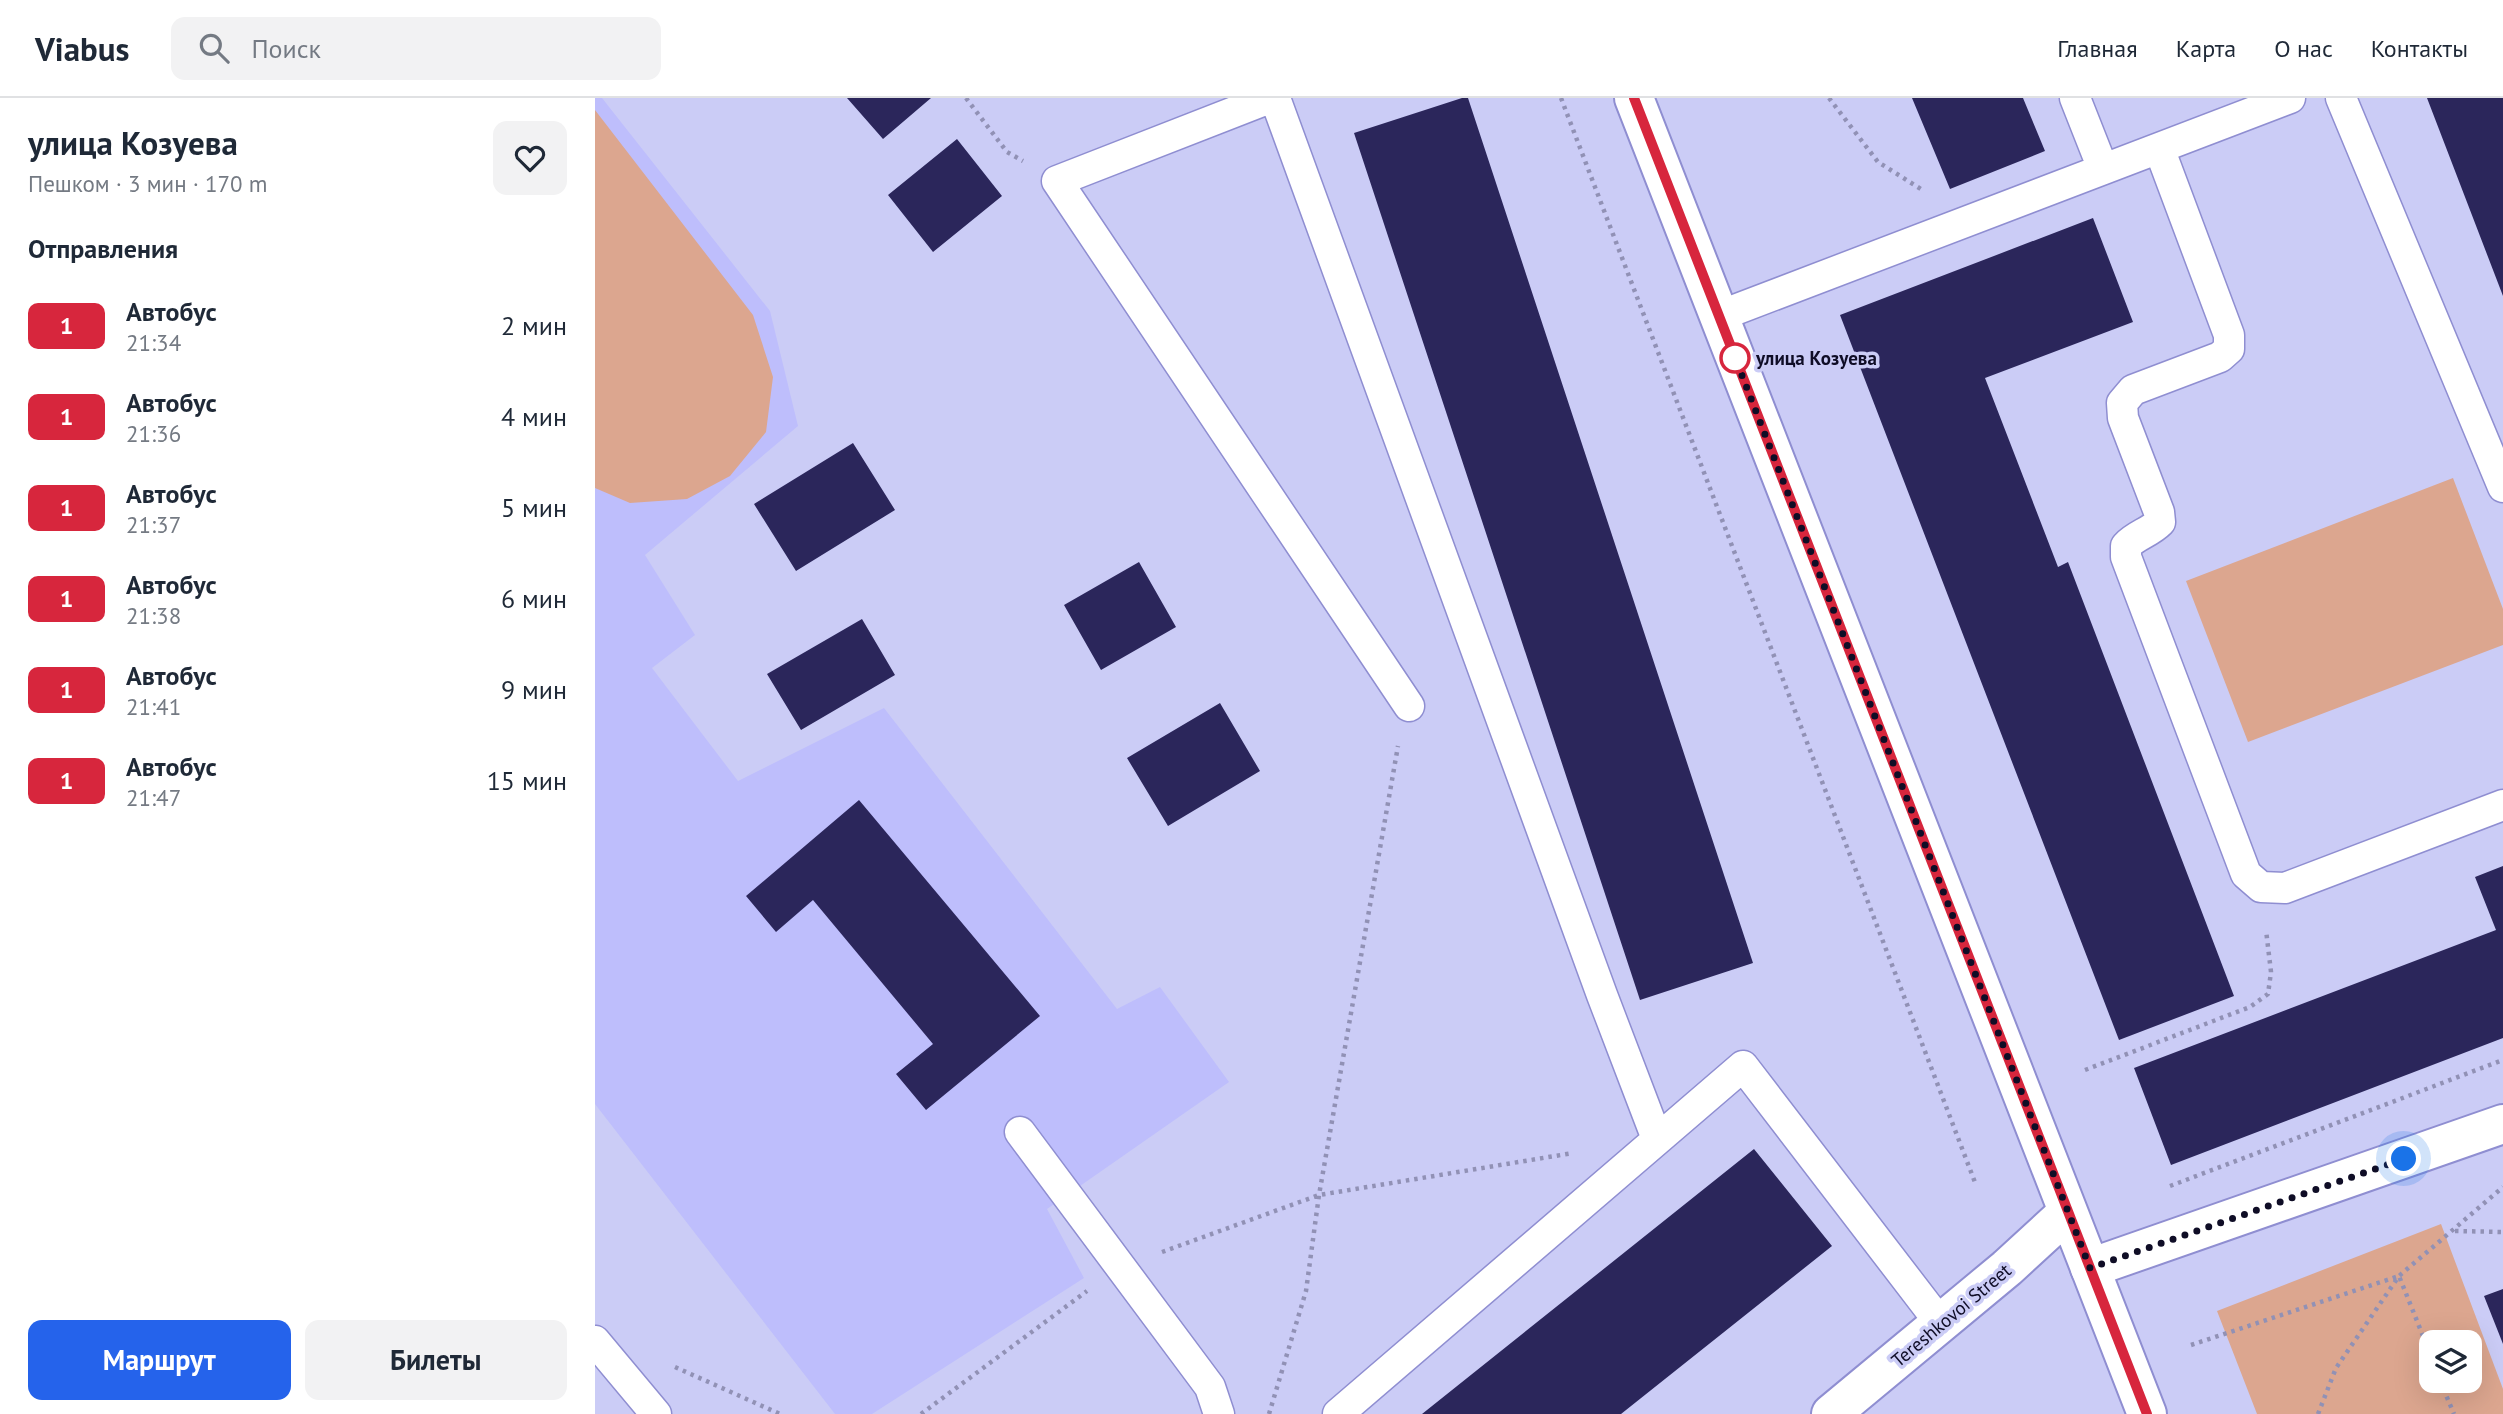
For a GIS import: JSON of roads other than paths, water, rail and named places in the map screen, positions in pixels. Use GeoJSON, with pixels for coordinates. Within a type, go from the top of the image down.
{"type":"FeatureCollection","features":[{"type":"Feature","properties":{"kind":"street"},"geometry":{"type":"LineString","coordinates":[[1634,98],[2147,1414]]}},
{"type":"Feature","properties":{"kind":"street"},"geometry":{"type":"LineString","coordinates":[[2090,1268],[2503,1124]]}},
{"type":"Feature","properties":{"kind":"street","name":"Tereshkovoi Street"},"geometry":{"type":"LineString","coordinates":[[1831,1414],[2007,1268],[2069,1212]]}},
{"type":"Feature","properties":{"kind":"lane"},"geometry":{"type":"LineString","coordinates":[[1409,706],[1057,181],[1272,98],[1657,1139]]}},
{"type":"Feature","properties":{"kind":"lane"},"geometry":{"type":"LineString","coordinates":[[2075,98],[2103,169]]}},
{"type":"Feature","properties":{"kind":"lane"},"geometry":{"type":"LineString","coordinates":[[1719,316],[2290,98]]}},
{"type":"Feature","properties":{"kind":"lane"},"geometry":{"type":"LineString","coordinates":[[2341,98],[2503,487]]}},
{"type":"Feature","properties":{"kind":"lane"},"geometry":{"type":"LineString","coordinates":[[2158,148],[2229,335],[2229,349],[2220,357],[2133,390],[2122,403],[2123,418],[2159,512],[2160,522],[2151,532],[2132,539],[2126,546],[2126,557],[2246,874],[2261,887],[2285,888],[2503,805]]}},
{"type":"Feature","properties":{"kind":"lane"},"geometry":{"type":"LineString","coordinates":[[1338,1414],[1743,1066],[1941,1324]]}},
{"type":"Feature","properties":{"kind":"lane"},"geometry":{"type":"LineString","coordinates":[[1020,1132],[1210,1387],[1219,1414]]}},
{"type":"Feature","properties":{"kind":"lane"},"geometry":{"type":"LineString","coordinates":[[595,1341],[656,1414]]}},
{"type":"Feature","properties":{"kind":"place","name":"улица Козуева"},"geometry":{"type":"Point","coordinates":[1735,358]}}]}
